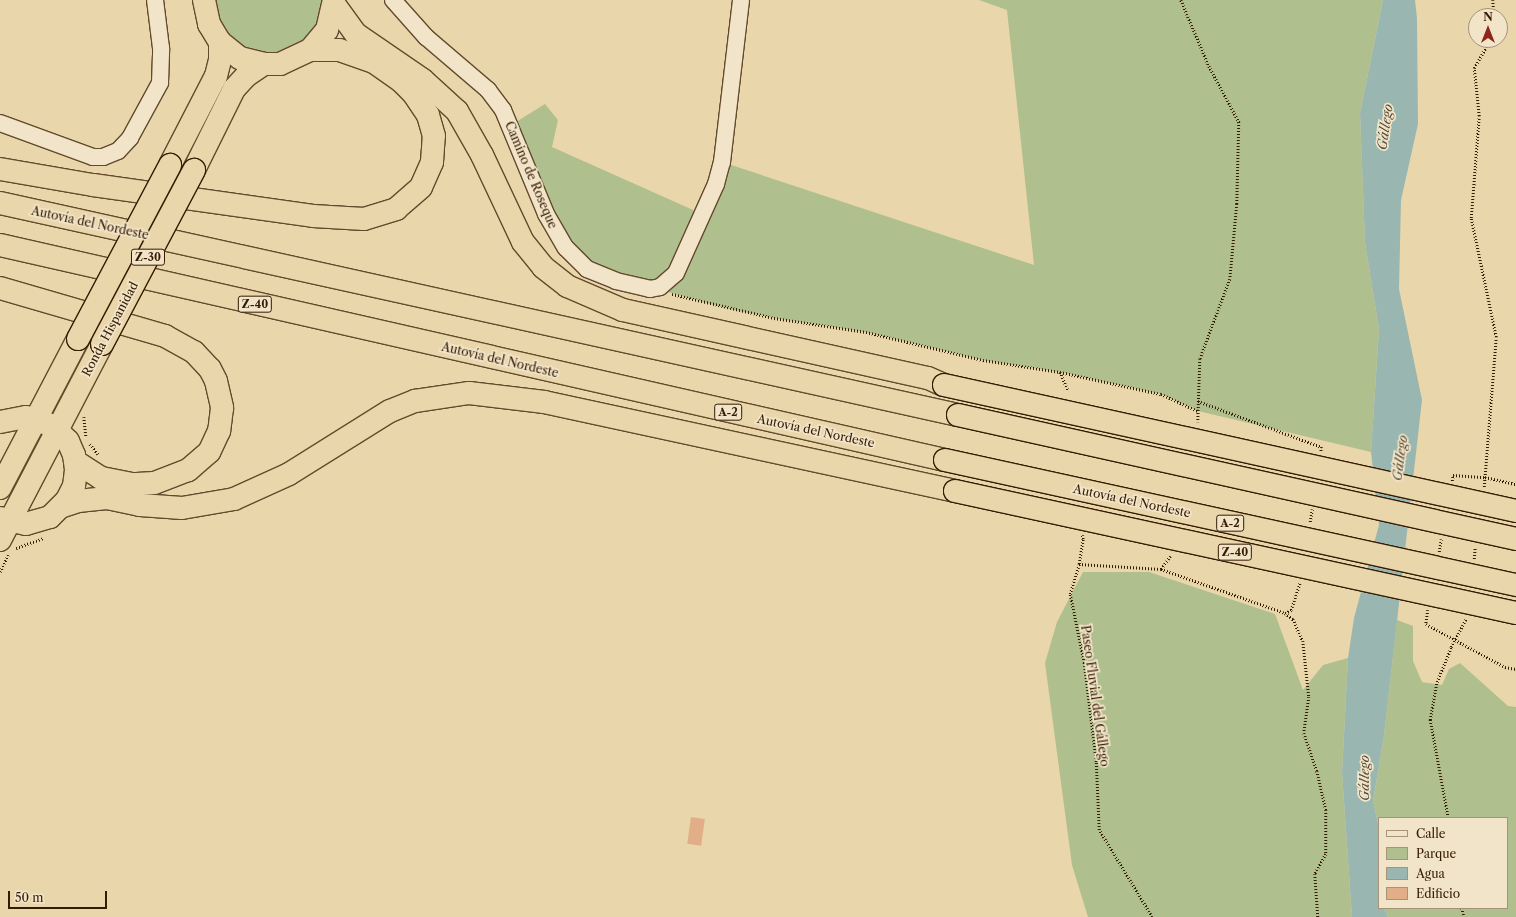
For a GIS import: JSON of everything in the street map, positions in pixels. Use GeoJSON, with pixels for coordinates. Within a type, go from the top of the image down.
{"type":"FeatureCollection","features":[{"type":"Feature","properties":{"kind":"highway","name":"Ronda Hispanidad"},"geometry":{"type":"LineString","coordinates":[[204,0],[208,24],[220,42],[240,58],[264,64],[280,64],[310,50],[327,30],[334,2]]}},
{"type":"Feature","properties":{"kind":"highway"},"geometry":{"type":"LineString","coordinates":[[334,2],[356,34],[423,80],[457,111],[482,154],[523,242],[543,267],[566,286],[623,310],[928,378],[944,385]]}},
{"type":"Feature","properties":{"kind":"highway","name":"Ronda Hispanidad"},"geometry":{"type":"LineString","coordinates":[[0,488],[216,76],[220,60],[220,42]]}},
{"type":"Feature","properties":{"kind":"highway"},"geometry":{"type":"LineString","coordinates":[[0,169],[93,185],[337,218],[377,217],[396,209],[421,187],[432,162],[434,136],[428,115],[413,93],[374,62],[340,50],[310,50]]}},
{"type":"Feature","properties":{"kind":"highway","name":"Ronda Hispanidad"},"geometry":{"type":"LineString","coordinates":[[3,527],[58,430],[194,170],[234,88],[246,76],[264,64]]}},
{"type":"Feature","properties":{"kind":"highway"},"geometry":{"type":"LineString","coordinates":[[0,158],[84,177],[93,185]]}},
{"type":"Feature","properties":{"kind":"highway","name":"Autovía del Nordeste"},"geometry":{"type":"LineString","coordinates":[[0,203],[958,414],[1516,539]]}},
{"type":"Feature","properties":{"kind":"highway","name":"Autovía del Nordeste"},"geometry":{"type":"LineString","coordinates":[[0,245],[511,363],[1516,585]]}},
{"type":"Feature","properties":{"kind":"highway"},"geometry":{"type":"LineString","coordinates":[[0,288],[165,336],[181,344],[199,356],[210,368],[216,381],[222,408],[219,431],[209,452],[188,470],[154,483],[132,484],[101,478],[76,462]]}},
{"type":"Feature","properties":{"kind":"highway"},"geometry":{"type":"LineString","coordinates":[[525,319],[559,311],[784,359],[926,384],[944,385],[1516,511]]}},
{"type":"Feature","properties":{"kind":"highway","name":"Z-40"},"geometry":{"type":"LineString","coordinates":[[511,363],[607,400],[830,455],[895,478],[1516,613]]}},
{"type":"Feature","properties":{"kind":"highway"},"geometry":{"type":"LineString","coordinates":[[3,527],[42,520],[63,506],[78,501],[108,498],[140,505],[182,508],[234,499],[288,474],[390,411],[415,401],[469,393],[544,402],[895,478]]}},
{"type":"Feature","properties":{"kind":"highway"},"geometry":{"type":"LineString","coordinates":[[0,422],[15,418],[36,419],[58,430],[71,448],[76,462],[74,486],[63,506]]}},
{"type":"Feature","properties":{"kind":"street"},"geometry":{"type":"LineString","coordinates":[[0,123],[93,156],[103,157],[118,151],[130,138],[160,83],[161,48],[155,0]]}},
{"type":"Feature","properties":{"kind":"street","name":"Camino de Roseque"},"geometry":{"type":"LineString","coordinates":[[393,0],[426,37],[477,80],[497,101],[517,138],[546,214],[556,234],[577,261],[588,269],[616,281],[650,289],[660,287]]}},
{"type":"Feature","properties":{"kind":"street"},"geometry":{"type":"LineString","coordinates":[[660,287],[669,281],[681,263],[720,173],[740,0]]}},
{"type":"Feature","properties":{"kind":"path"},"geometry":{"type":"LineString","coordinates":[[1181,0],[1209,66],[1239,122],[1237,204],[1230,279],[1200,359],[1198,422]]}},
{"type":"Feature","properties":{"kind":"path"},"geometry":{"type":"LineString","coordinates":[[1483,492],[1496,337],[1471,218],[1479,116],[1474,68],[1485,48]]}},
{"type":"Feature","properties":{"kind":"path"},"geometry":{"type":"LineString","coordinates":[[660,287],[668,292],[692,300],[774,318],[866,332],[983,360],[1060,372],[1161,394],[1198,411]]}},
{"type":"Feature","properties":{"kind":"path"},"geometry":{"type":"LineString","coordinates":[[1060,372],[1068,390]]}},
{"type":"Feature","properties":{"kind":"path"},"geometry":{"type":"LineString","coordinates":[[1198,401],[1322,447],[1320,455]]}},
{"type":"Feature","properties":{"kind":"path"},"geometry":{"type":"LineString","coordinates":[[1308,530],[1312,507]]}},
{"type":"Feature","properties":{"kind":"path"},"geometry":{"type":"LineString","coordinates":[[1474,561],[1476,546]]}},
{"type":"Feature","properties":{"kind":"path"},"geometry":{"type":"LineString","coordinates":[[1171,555],[1161,569],[1285,613],[1293,619],[1303,641],[1308,697],[1304,733],[1317,771],[1326,810],[1326,854],[1315,874],[1318,917]]}},
{"type":"Feature","properties":{"kind":"path","name":"Paseo Fluvial del Gállego"},"geometry":{"type":"LineString","coordinates":[[1152,917],[1099,830],[1095,754],[1084,663],[1070,594],[1078,564],[1161,569]]}},
{"type":"Feature","properties":{"kind":"path"},"geometry":{"type":"LineString","coordinates":[[1285,613],[1291,610],[1301,575]]}},
{"type":"Feature","properties":{"kind":"path"},"geometry":{"type":"LineString","coordinates":[[1448,817],[1430,720],[1438,682],[1450,647],[1465,623],[1466,615]]}},
{"type":"Feature","properties":{"kind":"green space"},"geometry":{"type":"Polygon","coordinates":[[[214,0],[324,0],[320,19],[313,33],[302,43],[288,51],[273,54],[258,53],[232,40],[217,16],[214,0]]]}},
{"type":"Feature","properties":{"kind":"green space"},"geometry":{"type":"Polygon","coordinates":[[[979,0],[1383,0],[1360,113],[1365,243],[1379,329],[1371,452],[1198,411],[1161,394],[1060,372],[983,360],[866,332],[774,318],[725,308],[668,292],[660,287],[577,261],[511,125],[545,104],[558,120],[552,147],[702,214],[722,162],[1034,265],[1007,10],[979,0]]]}},
{"type":"Feature","properties":{"kind":"green space"},"geometry":{"type":"Polygon","coordinates":[[[1083,572],[1149,572],[1275,614],[1303,690],[1323,665],[1348,658],[1342,773],[1352,917],[1088,917],[1072,865],[1045,663],[1057,622],[1083,572]]]}},
{"type":"Feature","properties":{"kind":"green space"},"geometry":{"type":"Polygon","coordinates":[[[1397,620],[1413,626],[1413,661],[1422,682],[1442,685],[1449,669],[1460,663],[1508,706],[1516,707],[1516,917],[1388,917],[1384,909],[1508,909],[1508,817],[1378,817],[1378,824],[1373,801],[1384,736],[1397,620]]]}},
{"type":"Feature","properties":{"kind":"water","name":"Gállego"},"geometry":{"type":"Polygon","coordinates":[[[1383,0],[1415,0],[1417,18],[1418,124],[1401,200],[1399,289],[1422,400],[1384,736],[1373,801],[1378,824],[1378,909],[1384,909],[1388,917],[1352,917],[1342,773],[1348,658],[1354,618],[1379,525],[1371,452],[1379,329],[1365,243],[1360,113],[1383,0]]]}},
{"type":"Feature","properties":{"kind":"building"},"geometry":{"type":"Polygon","coordinates":[[[691,817],[705,819],[701,846],[687,844],[691,817]]]}}]}
